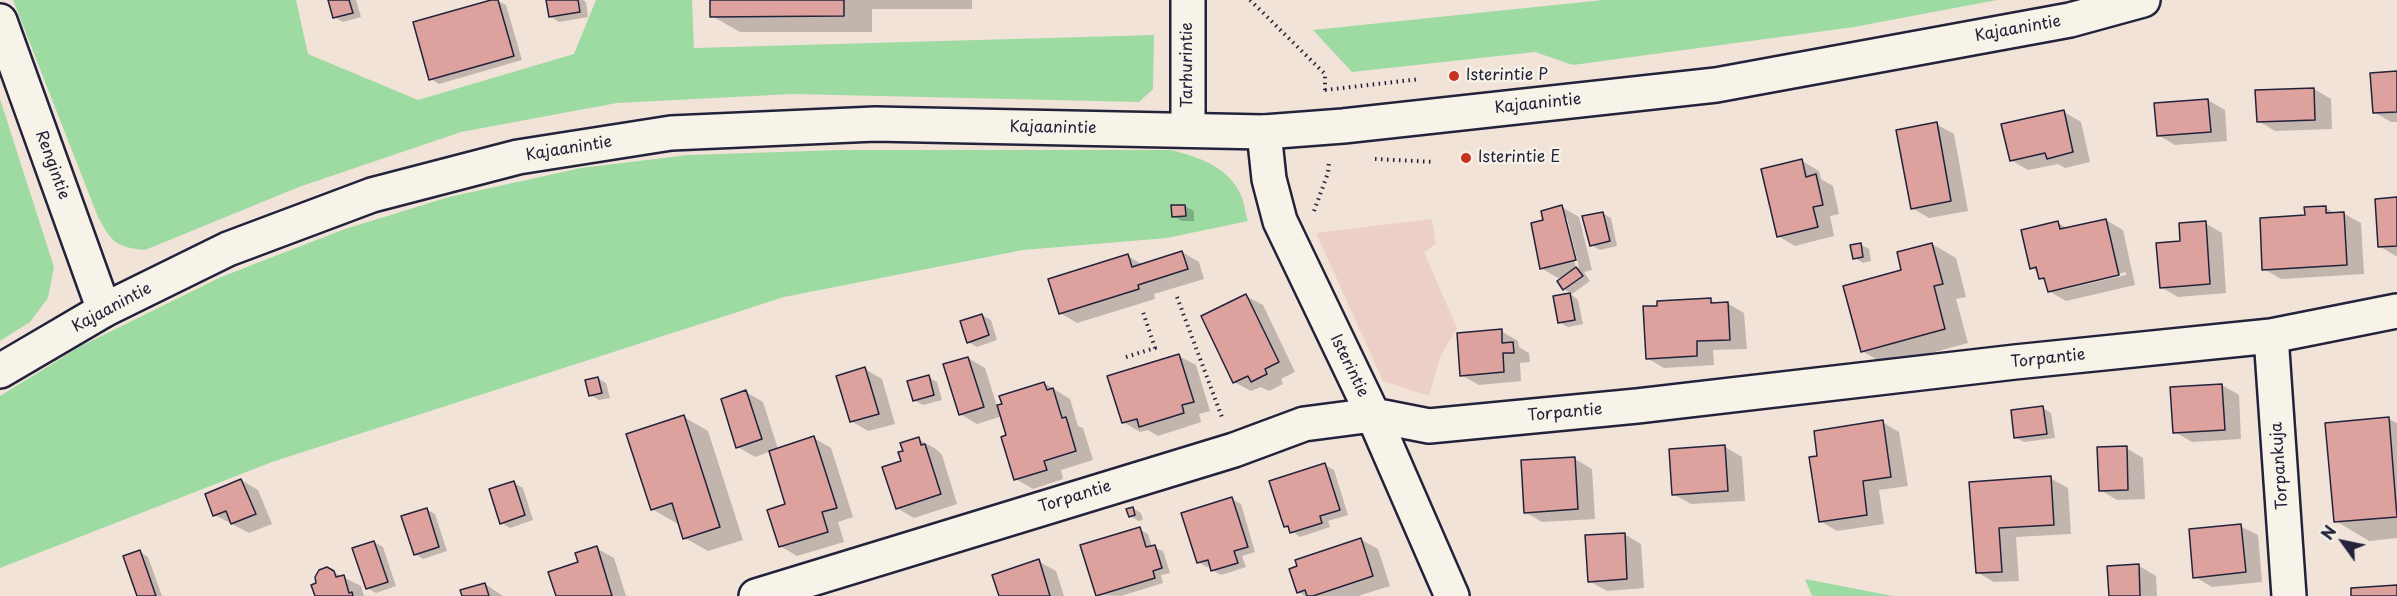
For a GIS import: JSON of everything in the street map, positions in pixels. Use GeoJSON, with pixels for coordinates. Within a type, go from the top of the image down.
{"type":"FeatureCollection","features":[{"type":"Feature","properties":{"kind":"street","name":"Tarhurintie"},"geometry":{"type":"LineString","coordinates":[[1188,0],[1188,130]]}},
{"type":"Feature","properties":{"kind":"street","name":"Kajaanintie"},"geometry":{"type":"LineString","coordinates":[[0,371],[104,310],[228,249],[372,195],[518,157],[671,133],[886,124],[1264,132],[1324,127],[1716,85],[2070,20],[2143,0]]}},
{"type":"Feature","properties":{"kind":"street","name":"Rengintie"},"geometry":{"type":"LineString","coordinates":[[0,21],[104,310]]}},
{"type":"Feature","properties":{"kind":"street","name":"Isterintie"},"geometry":{"type":"LineString","coordinates":[[1264,132],[1269,179],[1280,221],[1373,415],[1452,596]]}},
{"type":"Feature","properties":{"kind":"street","name":"Torpantie"},"geometry":{"type":"LineString","coordinates":[[756,596],[1234,450],[1304,424],[1373,415],[1429,426],[1637,406],[2015,362],[2271,336],[2397,311]]}},
{"type":"Feature","properties":{"kind":"street","name":"Torpankuja"},"geometry":{"type":"LineString","coordinates":[[2271,336],[2289,596]]}},
{"type":"Feature","properties":{"kind":"path"},"geometry":{"type":"LineString","coordinates":[[1250,0],[1325,74],[1324,127]]}},
{"type":"Feature","properties":{"kind":"path"},"geometry":{"type":"LineString","coordinates":[[1325,90],[1420,79]]}},
{"type":"Feature","properties":{"kind":"path"},"geometry":{"type":"LineString","coordinates":[[1312,215],[1328,173],[1329,160],[1340,159]]}},
{"type":"Feature","properties":{"kind":"path"},"geometry":{"type":"LineString","coordinates":[[1371,159],[1435,162]]}},
{"type":"Feature","properties":{"kind":"path"},"geometry":{"type":"LineString","coordinates":[[1177,297],[1234,450]]}},
{"type":"Feature","properties":{"kind":"path"},"geometry":{"type":"LineString","coordinates":[[1126,357],[1155,348],[1142,309]]}},
{"type":"Feature","properties":{"kind":"shaded area"},"geometry":{"type":"Polygon","coordinates":[[[1432,219],[1436,244],[1424,252],[1457,328],[1440,357],[1429,396],[1383,381],[1316,233],[1432,219]]]}},
{"type":"Feature","properties":{"kind":"green space"},"geometry":{"type":"Polygon","coordinates":[[[13,0],[296,0],[308,54],[418,100],[574,54],[596,0],[692,0],[694,48],[1154,35],[1153,89],[1139,102],[793,94],[617,103],[461,132],[299,187],[145,250],[127,247],[116,242],[107,233],[98,217],[13,0]]]}},
{"type":"Feature","properties":{"kind":"green space"},"geometry":{"type":"Polygon","coordinates":[[[1603,0],[1997,0],[1854,27],[1573,65],[1535,52],[1352,72],[1313,30],[1603,0]]]}},
{"type":"Feature","properties":{"kind":"green space"},"geometry":{"type":"Polygon","coordinates":[[[0,99],[54,267],[48,298],[30,322],[0,341],[0,99]]]}},
{"type":"Feature","properties":{"kind":"green space"},"geometry":{"type":"Polygon","coordinates":[[[841,150],[1171,150],[1211,164],[1228,176],[1243,199],[1248,221],[1167,238],[1023,250],[784,297],[272,462],[0,568],[0,396],[81,346],[221,277],[345,229],[449,197],[581,168],[688,155],[841,150]]]}},
{"type":"Feature","properties":{"kind":"green space"},"geometry":{"type":"Polygon","coordinates":[[[1805,579],[1893,596],[1812,596],[1805,579]]]}},
{"type":"Feature","properties":{"kind":"building"},"geometry":{"type":"Polygon","coordinates":[[[328,0],[349,0],[353,13],[333,18],[328,0]]]}},
{"type":"Feature","properties":{"kind":"building"},"geometry":{"type":"Polygon","coordinates":[[[498,0],[514,56],[429,80],[413,22],[498,0]]]}},
{"type":"Feature","properties":{"kind":"building"},"geometry":{"type":"Polygon","coordinates":[[[546,0],[578,0],[580,12],[549,17],[546,0]]]}},
{"type":"Feature","properties":{"kind":"building"},"geometry":{"type":"Polygon","coordinates":[[[710,0],[844,0],[844,16],[710,17],[710,0]]]}},
{"type":"Feature","properties":{"kind":"building"},"geometry":{"type":"Polygon","coordinates":[[[2397,71],[2397,112],[2373,113],[2370,73],[2397,71]]]}},
{"type":"Feature","properties":{"kind":"building"},"geometry":{"type":"Polygon","coordinates":[[[2314,88],[2315,120],[2257,122],[2255,90],[2314,88]]]}},
{"type":"Feature","properties":{"kind":"building"},"geometry":{"type":"Polygon","coordinates":[[[2208,99],[2211,132],[2157,136],[2154,103],[2208,99]]]}},
{"type":"Feature","properties":{"kind":"building"},"geometry":{"type":"Polygon","coordinates":[[[2064,110],[2073,152],[2047,159],[2045,153],[2010,161],[2001,124],[2064,110]]]}},
{"type":"Feature","properties":{"kind":"building"},"geometry":{"type":"Polygon","coordinates":[[[1937,122],[1951,201],[1911,209],[1896,130],[1937,122]]]}},
{"type":"Feature","properties":{"kind":"building"},"geometry":{"type":"Polygon","coordinates":[[[1802,159],[1806,177],[1816,174],[1823,205],[1813,207],[1818,227],[1777,237],[1761,169],[1802,159]]]}},
{"type":"Feature","properties":{"kind":"building"},"geometry":{"type":"Polygon","coordinates":[[[2397,197],[2397,246],[2378,247],[2375,199],[2397,197]]]}},
{"type":"Feature","properties":{"kind":"building"},"geometry":{"type":"Polygon","coordinates":[[[1171,205],[1185,205],[1186,216],[1172,217],[1171,205]]]}},
{"type":"Feature","properties":{"kind":"building"},"geometry":{"type":"Polygon","coordinates":[[[1562,205],[1576,260],[1540,269],[1531,223],[1543,220],[1541,211],[1562,205]]]}},
{"type":"Feature","properties":{"kind":"building"},"geometry":{"type":"Polygon","coordinates":[[[2326,206],[2326,213],[2344,212],[2347,265],[2262,270],[2260,218],[2305,215],[2304,207],[2326,206]]]}},
{"type":"Feature","properties":{"kind":"building"},"geometry":{"type":"Polygon","coordinates":[[[1603,212],[1610,241],[1590,246],[1582,216],[1603,212]]]}},
{"type":"Feature","properties":{"kind":"building"},"geometry":{"type":"Polygon","coordinates":[[[2106,219],[2119,275],[2048,292],[2044,278],[2039,279],[2036,267],[2030,269],[2021,230],[2058,221],[2060,229],[2106,219]]]}},
{"type":"Feature","properties":{"kind":"building"},"geometry":{"type":"Polygon","coordinates":[[[2206,221],[2210,284],[2160,288],[2156,243],[2180,241],[2179,223],[2206,221]]]}},
{"type":"Feature","properties":{"kind":"building"},"geometry":{"type":"Polygon","coordinates":[[[1861,243],[1863,257],[1853,259],[1850,245],[1861,243]]]}},
{"type":"Feature","properties":{"kind":"building"},"geometry":{"type":"Polygon","coordinates":[[[1932,243],[1943,284],[1934,286],[1945,329],[1861,352],[1843,286],[1901,270],[1897,252],[1932,243]]]}},
{"type":"Feature","properties":{"kind":"building"},"geometry":{"type":"Polygon","coordinates":[[[1182,251],[1188,269],[1138,285],[1139,289],[1059,314],[1048,279],[1128,254],[1132,267],[1182,251]]]}},
{"type":"Feature","properties":{"kind":"building"},"geometry":{"type":"Polygon","coordinates":[[[1576,267],[1583,276],[1563,290],[1557,281],[1576,267]]]}},
{"type":"Feature","properties":{"kind":"building"},"geometry":{"type":"Polygon","coordinates":[[[1570,293],[1575,320],[1558,323],[1553,296],[1570,293]]]}},
{"type":"Feature","properties":{"kind":"building"},"geometry":{"type":"Polygon","coordinates":[[[1246,294],[1279,362],[1265,369],[1267,374],[1251,382],[1248,376],[1233,383],[1201,316],[1246,294]]]}},
{"type":"Feature","properties":{"kind":"building"},"geometry":{"type":"Polygon","coordinates":[[[1711,298],[1711,303],[1728,302],[1730,340],[1697,341],[1697,356],[1646,359],[1643,306],[1657,306],[1657,301],[1711,298]]]}},
{"type":"Feature","properties":{"kind":"building"},"geometry":{"type":"Polygon","coordinates":[[[982,314],[989,335],[967,343],[960,321],[982,314]]]}},
{"type":"Feature","properties":{"kind":"building"},"geometry":{"type":"Polygon","coordinates":[[[1502,329],[1502,343],[1513,342],[1514,353],[1503,353],[1504,372],[1460,376],[1457,333],[1502,329]]]}},
{"type":"Feature","properties":{"kind":"building"},"geometry":{"type":"Polygon","coordinates":[[[1179,354],[1194,402],[1182,405],[1184,413],[1139,427],[1137,419],[1122,423],[1107,376],[1179,354]]]}},
{"type":"Feature","properties":{"kind":"building"},"geometry":{"type":"Polygon","coordinates":[[[968,357],[984,407],[959,415],[943,364],[968,357]]]}},
{"type":"Feature","properties":{"kind":"building"},"geometry":{"type":"Polygon","coordinates":[[[865,367],[879,414],[850,422],[836,376],[865,367]]]}},
{"type":"Feature","properties":{"kind":"building"},"geometry":{"type":"Polygon","coordinates":[[[929,375],[934,395],[913,401],[907,381],[929,375]]]}},
{"type":"Feature","properties":{"kind":"building"},"geometry":{"type":"Polygon","coordinates":[[[598,377],[602,393],[589,396],[585,380],[598,377]]]}},
{"type":"Feature","properties":{"kind":"building"},"geometry":{"type":"Polygon","coordinates":[[[1044,382],[1047,390],[1053,388],[1062,418],[1066,417],[1076,451],[1044,461],[1047,470],[1014,480],[1001,437],[1006,435],[997,405],[1002,404],[999,396],[1044,382]]]}},
{"type":"Feature","properties":{"kind":"building"},"geometry":{"type":"Polygon","coordinates":[[[2222,384],[2225,430],[2173,433],[2170,387],[2222,384]]]}},
{"type":"Feature","properties":{"kind":"building"},"geometry":{"type":"Polygon","coordinates":[[[746,390],[762,439],[736,448],[721,399],[746,390]]]}},
{"type":"Feature","properties":{"kind":"building"},"geometry":{"type":"Polygon","coordinates":[[[2043,406],[2047,434],[2014,438],[2011,410],[2043,406]]]}},
{"type":"Feature","properties":{"kind":"building"},"geometry":{"type":"Polygon","coordinates":[[[684,415],[720,527],[683,539],[672,503],[651,510],[626,434],[684,415]]]}},
{"type":"Feature","properties":{"kind":"building"},"geometry":{"type":"Polygon","coordinates":[[[2389,417],[2397,517],[2334,522],[2325,423],[2389,417]]]}},
{"type":"Feature","properties":{"kind":"building"},"geometry":{"type":"Polygon","coordinates":[[[1883,420],[1891,477],[1863,481],[1867,515],[1819,522],[1809,457],[1817,456],[1814,431],[1883,420]]]}},
{"type":"Feature","properties":{"kind":"building"},"geometry":{"type":"Polygon","coordinates":[[[814,436],[837,508],[822,512],[828,532],[779,547],[767,510],[785,504],[769,451],[814,436]]]}},
{"type":"Feature","properties":{"kind":"building"},"geometry":{"type":"Polygon","coordinates":[[[919,437],[921,445],[925,444],[941,494],[896,509],[882,467],[901,461],[898,452],[903,451],[900,443],[919,437]]]}},
{"type":"Feature","properties":{"kind":"building"},"geometry":{"type":"Polygon","coordinates":[[[1725,445],[1728,491],[1672,495],[1669,449],[1725,445]]]}},
{"type":"Feature","properties":{"kind":"building"},"geometry":{"type":"Polygon","coordinates":[[[2127,446],[2128,490],[2099,491],[2097,447],[2127,446]]]}},
{"type":"Feature","properties":{"kind":"building"},"geometry":{"type":"Polygon","coordinates":[[[1575,457],[1578,509],[1524,513],[1521,460],[1575,457]]]}},
{"type":"Feature","properties":{"kind":"building"},"geometry":{"type":"Polygon","coordinates":[[[1325,463],[1340,510],[1320,516],[1322,523],[1290,533],[1288,526],[1284,527],[1269,481],[1325,463]]]}},
{"type":"Feature","properties":{"kind":"building"},"geometry":{"type":"Polygon","coordinates":[[[2051,476],[2054,525],[1999,528],[2002,572],[1976,573],[1969,482],[2051,476]]]}},
{"type":"Feature","properties":{"kind":"building"},"geometry":{"type":"Polygon","coordinates":[[[241,479],[256,514],[231,524],[226,511],[213,516],[205,494],[241,479]]]}},
{"type":"Feature","properties":{"kind":"building"},"geometry":{"type":"Polygon","coordinates":[[[514,481],[525,515],[500,524],[489,489],[514,481]]]}},
{"type":"Feature","properties":{"kind":"building"},"geometry":{"type":"Polygon","coordinates":[[[1232,497],[1248,547],[1234,551],[1238,563],[1211,571],[1208,560],[1197,563],[1181,513],[1232,497]]]}},
{"type":"Feature","properties":{"kind":"building"},"geometry":{"type":"Polygon","coordinates":[[[1133,507],[1135,515],[1129,517],[1126,509],[1133,507]]]}},
{"type":"Feature","properties":{"kind":"building"},"geometry":{"type":"Polygon","coordinates":[[[427,508],[439,547],[414,555],[401,516],[427,508]]]}},
{"type":"Feature","properties":{"kind":"building"},"geometry":{"type":"Polygon","coordinates":[[[2241,524],[2246,572],[2193,578],[2189,529],[2241,524]]]}},
{"type":"Feature","properties":{"kind":"building"},"geometry":{"type":"Polygon","coordinates":[[[1140,527],[1146,547],[1155,545],[1162,568],[1153,571],[1155,578],[1096,596],[1080,545],[1140,527]]]}},
{"type":"Feature","properties":{"kind":"building"},"geometry":{"type":"Polygon","coordinates":[[[1625,533],[1627,579],[1588,582],[1585,535],[1625,533]]]}},
{"type":"Feature","properties":{"kind":"building"},"geometry":{"type":"Polygon","coordinates":[[[1361,538],[1373,576],[1313,596],[1307,596],[1305,590],[1297,593],[1289,569],[1297,566],[1295,560],[1361,538]]]}},
{"type":"Feature","properties":{"kind":"building"},"geometry":{"type":"Polygon","coordinates":[[[374,541],[388,582],[366,589],[352,548],[374,541]]]}},
{"type":"Feature","properties":{"kind":"building"},"geometry":{"type":"Polygon","coordinates":[[[597,546],[612,596],[556,596],[548,572],[578,562],[575,553],[597,546]]]}},
{"type":"Feature","properties":{"kind":"building"},"geometry":{"type":"Polygon","coordinates":[[[140,550],[156,596],[137,596],[123,556],[140,550]]]}},
{"type":"Feature","properties":{"kind":"building"},"geometry":{"type":"Polygon","coordinates":[[[1039,559],[1050,596],[999,596],[992,575],[1039,559]]]}},
{"type":"Feature","properties":{"kind":"building"},"geometry":{"type":"Polygon","coordinates":[[[2139,564],[2140,596],[2109,596],[2107,566],[2139,564]]]}},
{"type":"Feature","properties":{"kind":"building"},"geometry":{"type":"Polygon","coordinates":[[[327,567],[334,571],[336,577],[344,575],[349,593],[352,592],[353,596],[315,596],[311,585],[316,583],[315,577],[319,570],[327,567]]]}},
{"type":"Feature","properties":{"kind":"building"},"geometry":{"type":"Polygon","coordinates":[[[485,583],[489,596],[462,596],[460,590],[485,583]]]}},
{"type":"Feature","properties":{"kind":"building"},"geometry":{"type":"Polygon","coordinates":[[[2397,585],[2397,596],[2351,596],[2351,588],[2397,585]]]}},
{"type":"Feature","properties":{"kind":"place","name":"Isterintie P"},"geometry":{"type":"Point","coordinates":[1454,76]}},
{"type":"Feature","properties":{"kind":"place","name":"Isterintie E"},"geometry":{"type":"Point","coordinates":[1466,158]}}]}
